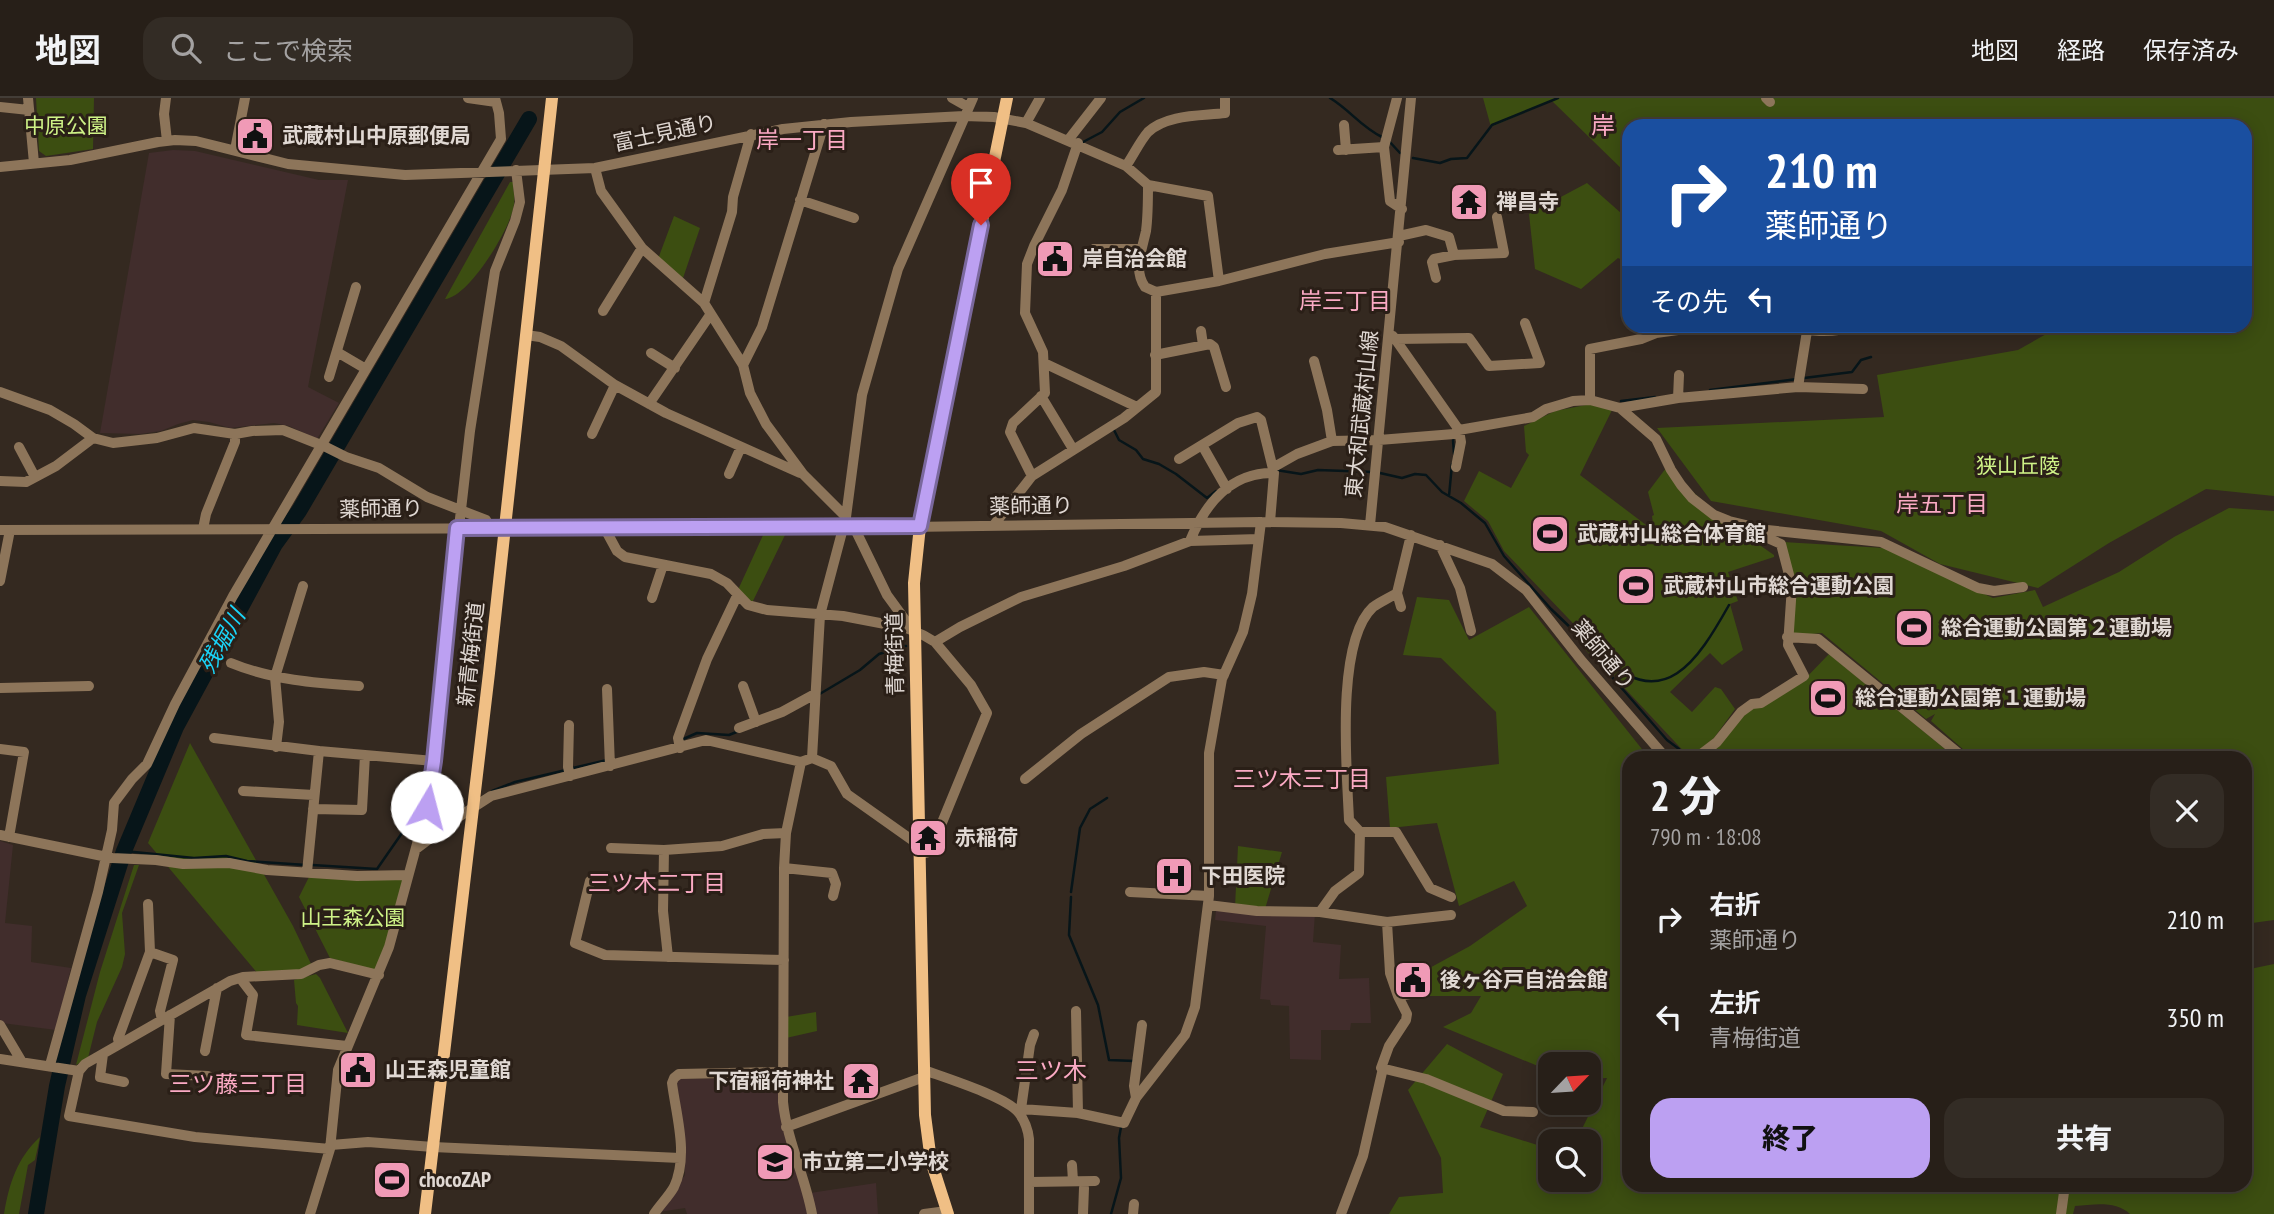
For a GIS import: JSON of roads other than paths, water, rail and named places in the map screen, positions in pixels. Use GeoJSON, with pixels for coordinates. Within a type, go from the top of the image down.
{"type":"FeatureCollection","features":[{"type":"Feature","properties":{"kind":"main road","name":"新青梅街道"},"geometry":{"type":"LineString","coordinates":[[425,1214],[552,98]]}},
{"type":"Feature","properties":{"kind":"main road","name":"青梅街道"},"geometry":{"type":"LineString","coordinates":[[948,1212],[929,1149],[924,1074],[914,632],[915,570],[920,526],[1006,98]]}},
{"type":"Feature","properties":{"kind":"street"},"geometry":{"type":"LineString","coordinates":[[28,98],[34,163]]}},
{"type":"Feature","properties":{"kind":"street"},"geometry":{"type":"LineString","coordinates":[[166,98],[164,114],[167,141]]}},
{"type":"Feature","properties":{"kind":"street"},"geometry":{"type":"LineString","coordinates":[[235,150],[246,98]]}},
{"type":"Feature","properties":{"kind":"street"},"geometry":{"type":"LineString","coordinates":[[52,1065],[109,858],[114,803],[147,764],[204,647],[324,446],[501,139],[496,100],[468,98]]}},
{"type":"Feature","properties":{"kind":"street"},"geometry":{"type":"LineString","coordinates":[[812,1214],[786,1127],[783,1102],[786,833],[806,760],[815,697],[820,615],[848,523],[862,395],[898,269],[968,107],[952,98]]}},
{"type":"Feature","properties":{"kind":"street"},"geometry":{"type":"LineString","coordinates":[[1026,122],[1040,98]]}},
{"type":"Feature","properties":{"kind":"street"},"geometry":{"type":"LineString","coordinates":[[1032,476],[1010,432],[1013,423],[1045,393],[1046,385],[1043,352],[1026,313],[1027,264],[1062,190],[1073,141],[1101,98]]}},
{"type":"Feature","properties":{"kind":"street"},"geometry":{"type":"LineString","coordinates":[[1126,166],[1148,132],[1181,118],[1225,113],[1225,98]]}},
{"type":"Feature","properties":{"kind":"street"},"geometry":{"type":"LineString","coordinates":[[1397,98],[1385,141],[1390,201],[1402,209]]}},
{"type":"Feature","properties":{"kind":"street","name":"東大和武蔵村山線"},"geometry":{"type":"LineString","coordinates":[[1370,526],[1393,335],[1411,98]]}},
{"type":"Feature","properties":{"kind":"street"},"geometry":{"type":"LineString","coordinates":[[0,107],[29,110]]}},
{"type":"Feature","properties":{"kind":"street","name":"富士見通り"},"geometry":{"type":"LineString","coordinates":[[0,167],[70,160],[167,141],[196,141],[288,164],[405,175],[596,168],[751,134],[968,107],[1003,119],[1026,122],[1073,141],[1126,166],[1148,185]]}},
{"type":"Feature","properties":{"kind":"street"},"geometry":{"type":"LineString","coordinates":[[743,365],[762,327],[824,124]]}},
{"type":"Feature","properties":{"kind":"street"},"geometry":{"type":"LineString","coordinates":[[1344,125],[1342,150],[1385,141]]}},
{"type":"Feature","properties":{"kind":"street"},"geometry":{"type":"LineString","coordinates":[[704,303],[732,212],[733,197],[751,134]]}},
{"type":"Feature","properties":{"kind":"street"},"geometry":{"type":"LineString","coordinates":[[596,168],[601,191],[642,248],[704,303],[743,365],[750,393],[766,424],[803,474],[848,523],[887,595],[914,632]]}},
{"type":"Feature","properties":{"kind":"street"},"geometry":{"type":"LineString","coordinates":[[310,1214],[330,1147],[338,1070],[379,975],[426,811],[434,761],[459,511],[495,271],[520,202],[515,170]]}},
{"type":"Feature","properties":{"kind":"street"},"geometry":{"type":"LineString","coordinates":[[1219,281],[1208,196],[1148,185],[1139,276],[1145,287],[1156,292],[1219,281],[1325,254],[1399,239],[1426,230],[1449,237],[1454,254]]}},
{"type":"Feature","properties":{"kind":"street"},"geometry":{"type":"LineString","coordinates":[[800,201],[854,218]]}},
{"type":"Feature","properties":{"kind":"street"},"geometry":{"type":"LineString","coordinates":[[1436,278],[1432,262],[1434,259],[1454,254],[1504,253],[1497,217]]}},
{"type":"Feature","properties":{"kind":"street"},"geometry":{"type":"LineString","coordinates":[[604,311],[642,248]]}},
{"type":"Feature","properties":{"kind":"street"},"geometry":{"type":"LineString","coordinates":[[1094,249],[1140,249]]}},
{"type":"Feature","properties":{"kind":"street"},"geometry":{"type":"LineString","coordinates":[[329,377],[356,287]]}},
{"type":"Feature","properties":{"kind":"street"},"geometry":{"type":"LineString","coordinates":[[993,526],[1032,476],[1124,418],[1156,392],[1156,292]]}},
{"type":"Feature","properties":{"kind":"street"},"geometry":{"type":"LineString","coordinates":[[649,404],[710,315]]}},
{"type":"Feature","properties":{"kind":"street"},"geometry":{"type":"LineString","coordinates":[[1393,335],[1469,338],[1489,366],[1540,363],[1525,323]]}},
{"type":"Feature","properties":{"kind":"street"},"geometry":{"type":"LineString","coordinates":[[1201,331],[1203,345]]}},
{"type":"Feature","properties":{"kind":"street"},"geometry":{"type":"LineString","coordinates":[[1590,400],[1590,349],[1641,339],[1656,333]]}},
{"type":"Feature","properties":{"kind":"street"},"geometry":{"type":"LineString","coordinates":[[1799,382],[1807,333]]}},
{"type":"Feature","properties":{"kind":"street"},"geometry":{"type":"LineString","coordinates":[[526,335],[540,337],[561,346],[615,385],[666,414],[803,474]]}},
{"type":"Feature","properties":{"kind":"street"},"geometry":{"type":"LineString","coordinates":[[1393,335],[1459,430],[1461,442],[1456,467]]}},
{"type":"Feature","properties":{"kind":"street"},"geometry":{"type":"LineString","coordinates":[[1155,355],[1210,344],[1214,347],[1226,387]]}},
{"type":"Feature","properties":{"kind":"street"},"geometry":{"type":"LineString","coordinates":[[337,352],[366,369]]}},
{"type":"Feature","properties":{"kind":"street"},"geometry":{"type":"LineString","coordinates":[[652,352],[674,368]]}},
{"type":"Feature","properties":{"kind":"street"},"geometry":{"type":"LineString","coordinates":[[1314,361],[1332,441]]}},
{"type":"Feature","properties":{"kind":"street"},"geometry":{"type":"LineString","coordinates":[[1044,363],[1138,407]]}},
{"type":"Feature","properties":{"kind":"street"},"geometry":{"type":"LineString","coordinates":[[1678,395],[1679,375]]}},
{"type":"Feature","properties":{"kind":"street"},"geometry":{"type":"LineString","coordinates":[[1620,408],[1678,395],[1799,382],[1863,389]]}},
{"type":"Feature","properties":{"kind":"street"},"geometry":{"type":"LineString","coordinates":[[592,434],[615,385]]}},
{"type":"Feature","properties":{"kind":"street"},"geometry":{"type":"LineString","coordinates":[[0,392],[50,410],[93,438],[113,443],[164,437],[194,428],[235,434],[252,430],[283,430],[342,456],[379,468],[427,497],[486,520],[490,527]]}},
{"type":"Feature","properties":{"kind":"street"},"geometry":{"type":"LineString","coordinates":[[1041,397],[1073,449]]}},
{"type":"Feature","properties":{"kind":"street"},"geometry":{"type":"LineString","coordinates":[[1190,541],[1197,523],[1225,485],[1258,472],[1274,470],[1297,454],[1332,441],[1454,434],[1459,430],[1533,417],[1546,409],[1573,401],[1590,400],[1620,408],[1656,439],[1671,470],[1692,498],[1714,515],[1781,544],[1792,586],[1788,645],[1804,676],[1761,703],[1752,704],[1741,712],[1717,742],[1705,751]]}},
{"type":"Feature","properties":{"kind":"street"},"geometry":{"type":"LineString","coordinates":[[786,1127],[924,1074],[1020,1110],[1078,1113],[1124,1123],[1136,1098],[1185,1035],[1195,1007],[1209,900],[1209,753],[1224,675],[1243,632],[1252,594],[1259,539],[1265,522],[1274,470],[1261,420],[1257,416],[1238,423],[1179,458]]}},
{"type":"Feature","properties":{"kind":"street"},"geometry":{"type":"LineString","coordinates":[[203,529],[206,514],[235,442],[235,434]]}},
{"type":"Feature","properties":{"kind":"street"},"geometry":{"type":"LineString","coordinates":[[0,481],[26,482],[57,466],[93,438]]}},
{"type":"Feature","properties":{"kind":"street"},"geometry":{"type":"LineString","coordinates":[[1202,445],[1225,485]]}},
{"type":"Feature","properties":{"kind":"street"},"geometry":{"type":"LineString","coordinates":[[19,447],[35,477]]}},
{"type":"Feature","properties":{"kind":"street"},"geometry":{"type":"LineString","coordinates":[[729,474],[741,447]]}},
{"type":"Feature","properties":{"kind":"street","name":"薬師通り"},"geometry":{"type":"LineString","coordinates":[[5,530],[505,528],[848,523],[993,526],[1265,522],[1341,523],[1385,527],[1492,564],[1526,590],[1581,660],[1660,751]]}},
{"type":"Feature","properties":{"kind":"street"},"geometry":{"type":"LineString","coordinates":[[1735,523],[1790,533],[1867,539],[1900,550],[1978,588],[1994,591],[2023,587]]}},
{"type":"Feature","properties":{"kind":"street"},"geometry":{"type":"LineString","coordinates":[[416,849],[473,806],[491,796],[609,761],[679,743],[706,740],[831,766],[847,794],[919,850],[929,852],[932,848],[987,713],[971,685],[935,642],[906,628],[843,617],[767,610],[748,605],[727,583],[711,574],[625,557],[617,551],[604,527]]}},
{"type":"Feature","properties":{"kind":"street"},"geometry":{"type":"LineString","coordinates":[[0,581],[5,530]]}},
{"type":"Feature","properties":{"kind":"street"},"geometry":{"type":"LineString","coordinates":[[1401,607],[1397,593],[1411,535]]}},
{"type":"Feature","properties":{"kind":"street"},"geometry":{"type":"LineString","coordinates":[[935,642],[960,626],[1021,597],[1124,566],[1190,541],[1259,539]]}},
{"type":"Feature","properties":{"kind":"street"},"geometry":{"type":"LineString","coordinates":[[1440,545],[1460,588],[1472,631]]}},
{"type":"Feature","properties":{"kind":"street"},"geometry":{"type":"LineString","coordinates":[[652,598],[663,565]]}},
{"type":"Feature","properties":{"kind":"street"},"geometry":{"type":"LineString","coordinates":[[276,747],[279,722],[275,677],[303,586]]}},
{"type":"Feature","properties":{"kind":"street"},"geometry":{"type":"LineString","coordinates":[[1320,912],[1335,891],[1359,873],[1360,832],[1349,820],[1347,738],[1350,657],[1367,616],[1373,608],[1397,593]]}},
{"type":"Feature","properties":{"kind":"street"},"geometry":{"type":"LineString","coordinates":[[679,743],[707,659],[737,596]]}},
{"type":"Feature","properties":{"kind":"street"},"geometry":{"type":"LineString","coordinates":[[1787,637],[1818,639],[1956,751]]}},
{"type":"Feature","properties":{"kind":"street"},"geometry":{"type":"LineString","coordinates":[[231,663],[275,677],[359,687]]}},
{"type":"Feature","properties":{"kind":"street"},"geometry":{"type":"LineString","coordinates":[[1025,779],[1081,734],[1169,677],[1204,672],[1224,675]]}},
{"type":"Feature","properties":{"kind":"street"},"geometry":{"type":"LineString","coordinates":[[743,685],[756,722]]}},
{"type":"Feature","properties":{"kind":"street"},"geometry":{"type":"LineString","coordinates":[[0,688],[89,686]]}},
{"type":"Feature","properties":{"kind":"street"},"geometry":{"type":"LineString","coordinates":[[607,688],[609,761]]}},
{"type":"Feature","properties":{"kind":"street"},"geometry":{"type":"LineString","coordinates":[[740,728],[815,697]]}},
{"type":"Feature","properties":{"kind":"street"},"geometry":{"type":"LineString","coordinates":[[569,725],[569,772]]}},
{"type":"Feature","properties":{"kind":"street"},"geometry":{"type":"LineString","coordinates":[[214,738],[276,747],[434,761]]}},
{"type":"Feature","properties":{"kind":"street"},"geometry":{"type":"LineString","coordinates":[[0,749],[24,752],[4,836],[109,858],[183,864],[229,863],[249,868],[307,868],[356,876],[408,875]]}},
{"type":"Feature","properties":{"kind":"street"},"geometry":{"type":"LineString","coordinates":[[307,868],[319,751]]}},
{"type":"Feature","properties":{"kind":"street"},"geometry":{"type":"LineString","coordinates":[[313,809],[362,810],[365,755]]}},
{"type":"Feature","properties":{"kind":"street"},"geometry":{"type":"LineString","coordinates":[[243,791],[314,795]]}},
{"type":"Feature","properties":{"kind":"street"},"geometry":{"type":"LineString","coordinates":[[1360,832],[1396,832],[1430,888],[1451,897]]}},
{"type":"Feature","properties":{"kind":"street"},"geometry":{"type":"LineString","coordinates":[[611,848],[664,850],[722,846],[763,834],[786,833]]}},
{"type":"Feature","properties":{"kind":"street"},"geometry":{"type":"LineString","coordinates":[[664,850],[663,911],[668,957]]}},
{"type":"Feature","properties":{"kind":"street"},"geometry":{"type":"LineString","coordinates":[[784,868],[832,873],[836,884],[833,896]]}},
{"type":"Feature","properties":{"kind":"street"},"geometry":{"type":"LineString","coordinates":[[590,880],[575,943],[605,955],[784,960]]}},
{"type":"Feature","properties":{"kind":"street"},"geometry":{"type":"LineString","coordinates":[[1130,892],[1209,900],[1257,911],[1320,912],[1387,922],[1451,915]]}},
{"type":"Feature","properties":{"kind":"street"},"geometry":{"type":"LineString","coordinates":[[119,1043],[118,1039],[150,952],[148,904]]}},
{"type":"Feature","properties":{"kind":"street"},"geometry":{"type":"LineString","coordinates":[[1341,1214],[1363,1156],[1381,1068],[1389,1046],[1407,1014],[1390,973],[1387,922]]}},
{"type":"Feature","properties":{"kind":"street"},"geometry":{"type":"LineString","coordinates":[[150,952],[173,960],[160,1011],[166,1018],[166,1074],[208,1076]]}},
{"type":"Feature","properties":{"kind":"street"},"geometry":{"type":"LineString","coordinates":[[379,975],[331,963],[293,975],[240,978],[217,988],[77,1070],[69,1116],[195,1137],[330,1147],[368,1142],[680,1158]]}},
{"type":"Feature","properties":{"kind":"street"},"geometry":{"type":"LineString","coordinates":[[240,978],[253,995],[246,1035],[347,1046]]}},
{"type":"Feature","properties":{"kind":"street"},"geometry":{"type":"LineString","coordinates":[[205,1051],[217,988]]}},
{"type":"Feature","properties":{"kind":"street"},"geometry":{"type":"LineString","coordinates":[[1398,996],[1422,992]]}},
{"type":"Feature","properties":{"kind":"street"},"geometry":{"type":"LineString","coordinates":[[1076,1011],[1078,1113]]}},
{"type":"Feature","properties":{"kind":"street"},"geometry":{"type":"LineString","coordinates":[[0,1025],[22,1062]]}},
{"type":"Feature","properties":{"kind":"street"},"geometry":{"type":"LineString","coordinates":[[1136,1098],[1142,1025]]}},
{"type":"Feature","properties":{"kind":"street"},"geometry":{"type":"LineString","coordinates":[[1029,1214],[1028,1128],[1020,1110],[1034,1034]]}},
{"type":"Feature","properties":{"kind":"street"},"geometry":{"type":"LineString","coordinates":[[103,1054],[100,1077],[124,1082]]}},
{"type":"Feature","properties":{"kind":"street"},"geometry":{"type":"LineString","coordinates":[[0,1059],[77,1070]]}},
{"type":"Feature","properties":{"kind":"street"},"geometry":{"type":"LineString","coordinates":[[1382,1068],[1426,1079],[1504,1111],[1533,1112]]}},
{"type":"Feature","properties":{"kind":"street"},"geometry":{"type":"LineString","coordinates":[[654,1214],[674,1187],[679,1171],[681,1145],[672,1083],[675,1076],[783,1072]]}},
{"type":"Feature","properties":{"kind":"street"},"geometry":{"type":"LineString","coordinates":[[1072,1166],[1073,1181]]}},
{"type":"Feature","properties":{"kind":"street"},"geometry":{"type":"LineString","coordinates":[[1030,1182],[1095,1181]]}},
{"type":"Feature","properties":{"kind":"street"},"geometry":{"type":"LineString","coordinates":[[1083,1214],[1084,1188]]}},
{"type":"Feature","properties":{"kind":"street"},"geometry":{"type":"LineString","coordinates":[[2062,1214],[2064,1192]]}},
{"type":"Feature","properties":{"kind":"street"},"geometry":{"type":"LineString","coordinates":[[924,1214],[948,1212]]}},
{"type":"Feature","properties":{"kind":"waterway"},"geometry":{"type":"LineString","coordinates":[[1083,142],[1102,132],[1120,112],[1144,98]]}},
{"type":"Feature","properties":{"kind":"waterway"},"geometry":{"type":"LineString","coordinates":[[1330,98],[1382,137]]}},
{"type":"Feature","properties":{"kind":"waterway"},"geometry":{"type":"LineString","coordinates":[[1413,158],[1440,163],[1467,158],[1492,125],[1558,98]]}},
{"type":"Feature","properties":{"kind":"waterway","name":"残堀川"},"geometry":{"type":"LineString","coordinates":[[36,1214],[57,1086],[78,995],[124,851],[176,727],[275,544],[299,511],[529,119]]}},
{"type":"Feature","properties":{"kind":"waterway"},"geometry":{"type":"LineString","coordinates":[[1388,140],[1400,153]]}},
{"type":"Feature","properties":{"kind":"waterway"},"geometry":{"type":"LineString","coordinates":[[1804,378],[1852,372],[1861,360],[1871,357]]}},
{"type":"Feature","properties":{"kind":"waterway"},"geometry":{"type":"LineString","coordinates":[[1710,390],[1797,379]]}},
{"type":"Feature","properties":{"kind":"waterway"},"geometry":{"type":"LineString","coordinates":[[1621,401],[1655,397]]}},
{"type":"Feature","properties":{"kind":"waterway"},"geometry":{"type":"LineString","coordinates":[[1114,430],[1119,440],[1136,450],[1143,459],[1176,474],[1207,498],[1216,491]]}},
{"type":"Feature","properties":{"kind":"waterway"},"geometry":{"type":"LineString","coordinates":[[1453,440],[1454,454]]}},
{"type":"Feature","properties":{"kind":"waterway"},"geometry":{"type":"LineString","coordinates":[[1449,496],[1452,464]]}},
{"type":"Feature","properties":{"kind":"waterway"},"geometry":{"type":"LineString","coordinates":[[1276,470],[1301,474],[1318,470],[1373,472]]}},
{"type":"Feature","properties":{"kind":"waterway"},"geometry":{"type":"LineString","coordinates":[[1380,473],[1402,478],[1415,474],[1426,475],[1442,492],[1461,503],[1485,523],[1504,556],[1551,609],[1597,653],[1612,677],[1667,740],[1679,749]]}},
{"type":"Feature","properties":{"kind":"waterway"},"geometry":{"type":"LineString","coordinates":[[1599,657],[1623,673],[1643,681],[1661,680],[1677,673],[1691,661],[1729,605]]}},
{"type":"Feature","properties":{"kind":"waterway"},"geometry":{"type":"LineString","coordinates":[[818,695],[860,670],[879,654],[906,646]]}},
{"type":"Feature","properties":{"kind":"waterway"},"geometry":{"type":"LineString","coordinates":[[681,740],[697,733],[729,735],[739,731]]}},
{"type":"Feature","properties":{"kind":"waterway"},"geometry":{"type":"LineString","coordinates":[[573,768],[607,760]]}},
{"type":"Feature","properties":{"kind":"waterway"},"geometry":{"type":"LineString","coordinates":[[492,791],[515,782],[566,770]]}},
{"type":"Feature","properties":{"kind":"waterway"},"geometry":{"type":"LineString","coordinates":[[1071,892],[1080,828],[1090,809],[1107,798]]}},
{"type":"Feature","properties":{"kind":"waterway"},"geometry":{"type":"LineString","coordinates":[[431,810],[461,801]]}},
{"type":"Feature","properties":{"kind":"waterway"},"geometry":{"type":"LineString","coordinates":[[312,865],[377,869],[411,820],[421,813]]}},
{"type":"Feature","properties":{"kind":"waterway"},"geometry":{"type":"LineString","coordinates":[[124,851],[194,858],[226,856],[247,861],[306,865]]}},
{"type":"Feature","properties":{"kind":"waterway"},"geometry":{"type":"LineString","coordinates":[[1071,897],[1069,935],[1098,1005],[1109,1060],[1135,1061]]}},
{"type":"Feature","properties":{"kind":"waterway"},"geometry":{"type":"LineString","coordinates":[[1111,1214],[1121,1178],[1121,1127]]}},
{"type":"Feature","properties":{"kind":"place","name":"武蔵村山中原郵便局"},"geometry":{"type":"Point","coordinates":[255,136]}},
{"type":"Feature","properties":{"kind":"place","name":"禅昌寺"},"geometry":{"type":"Point","coordinates":[1469,202]}},
{"type":"Feature","properties":{"kind":"place","name":"岸自治会館"},"geometry":{"type":"Point","coordinates":[1055,259]}},
{"type":"Feature","properties":{"kind":"place","name":"武蔵村山総合体育館"},"geometry":{"type":"Point","coordinates":[1550,534]}},
{"type":"Feature","properties":{"kind":"place","name":"武蔵村山市総合運動公園"},"geometry":{"type":"Point","coordinates":[1636,586]}},
{"type":"Feature","properties":{"kind":"place","name":"総合運動公園第２運動場"},"geometry":{"type":"Point","coordinates":[1914,628]}},
{"type":"Feature","properties":{"kind":"place","name":"総合運動公園第１運動場"},"geometry":{"type":"Point","coordinates":[1828,698]}},
{"type":"Feature","properties":{"kind":"place","name":"赤稲荷"},"geometry":{"type":"Point","coordinates":[928,838]}},
{"type":"Feature","properties":{"kind":"place","name":"下田医院"},"geometry":{"type":"Point","coordinates":[1174,876]}},
{"type":"Feature","properties":{"kind":"place","name":"後ヶ谷戸自治会館"},"geometry":{"type":"Point","coordinates":[1413,980]}},
{"type":"Feature","properties":{"kind":"place","name":"山王森児童館"},"geometry":{"type":"Point","coordinates":[358,1070]}},
{"type":"Feature","properties":{"kind":"place","name":"下宿稲荷神社"},"geometry":{"type":"Point","coordinates":[861,1081]}},
{"type":"Feature","properties":{"kind":"place","name":"市立第二小学校"},"geometry":{"type":"Point","coordinates":[775,1162]}},
{"type":"Feature","properties":{"kind":"place","name":"chocoZAP"},"geometry":{"type":"Point","coordinates":[392,1180]}},
{"type":"Feature","properties":{"kind":"district","name":"岸"},"geometry":{"type":"Point","coordinates":[1603,126]}},
{"type":"Feature","properties":{"kind":"district","name":"岸一丁目"},"geometry":{"type":"Point","coordinates":[802,140]}},
{"type":"Feature","properties":{"kind":"district","name":"岸三丁目"},"geometry":{"type":"Point","coordinates":[1345,301]}},
{"type":"Feature","properties":{"kind":"district","name":"岸五丁目"},"geometry":{"type":"Point","coordinates":[1942,504]}},
{"type":"Feature","properties":{"kind":"district","name":"三ツ木三丁目"},"geometry":{"type":"Point","coordinates":[1302,779]}},
{"type":"Feature","properties":{"kind":"district","name":"三ツ木二丁目"},"geometry":{"type":"Point","coordinates":[657,883]}},
{"type":"Feature","properties":{"kind":"district","name":"三ツ木"},"geometry":{"type":"Point","coordinates":[1051,1071]}},
{"type":"Feature","properties":{"kind":"district","name":"三ツ藤三丁目"},"geometry":{"type":"Point","coordinates":[238,1084]}},
{"type":"Feature","properties":{"kind":"park label","name":"中原公園"},"geometry":{"type":"Point","coordinates":[66,126]}},
{"type":"Feature","properties":{"kind":"park label","name":"狭山丘陵"},"geometry":{"type":"Point","coordinates":[2018,466]}},
{"type":"Feature","properties":{"kind":"park label","name":"山王森公園"},"geometry":{"type":"Point","coordinates":[353,918]}}]}
